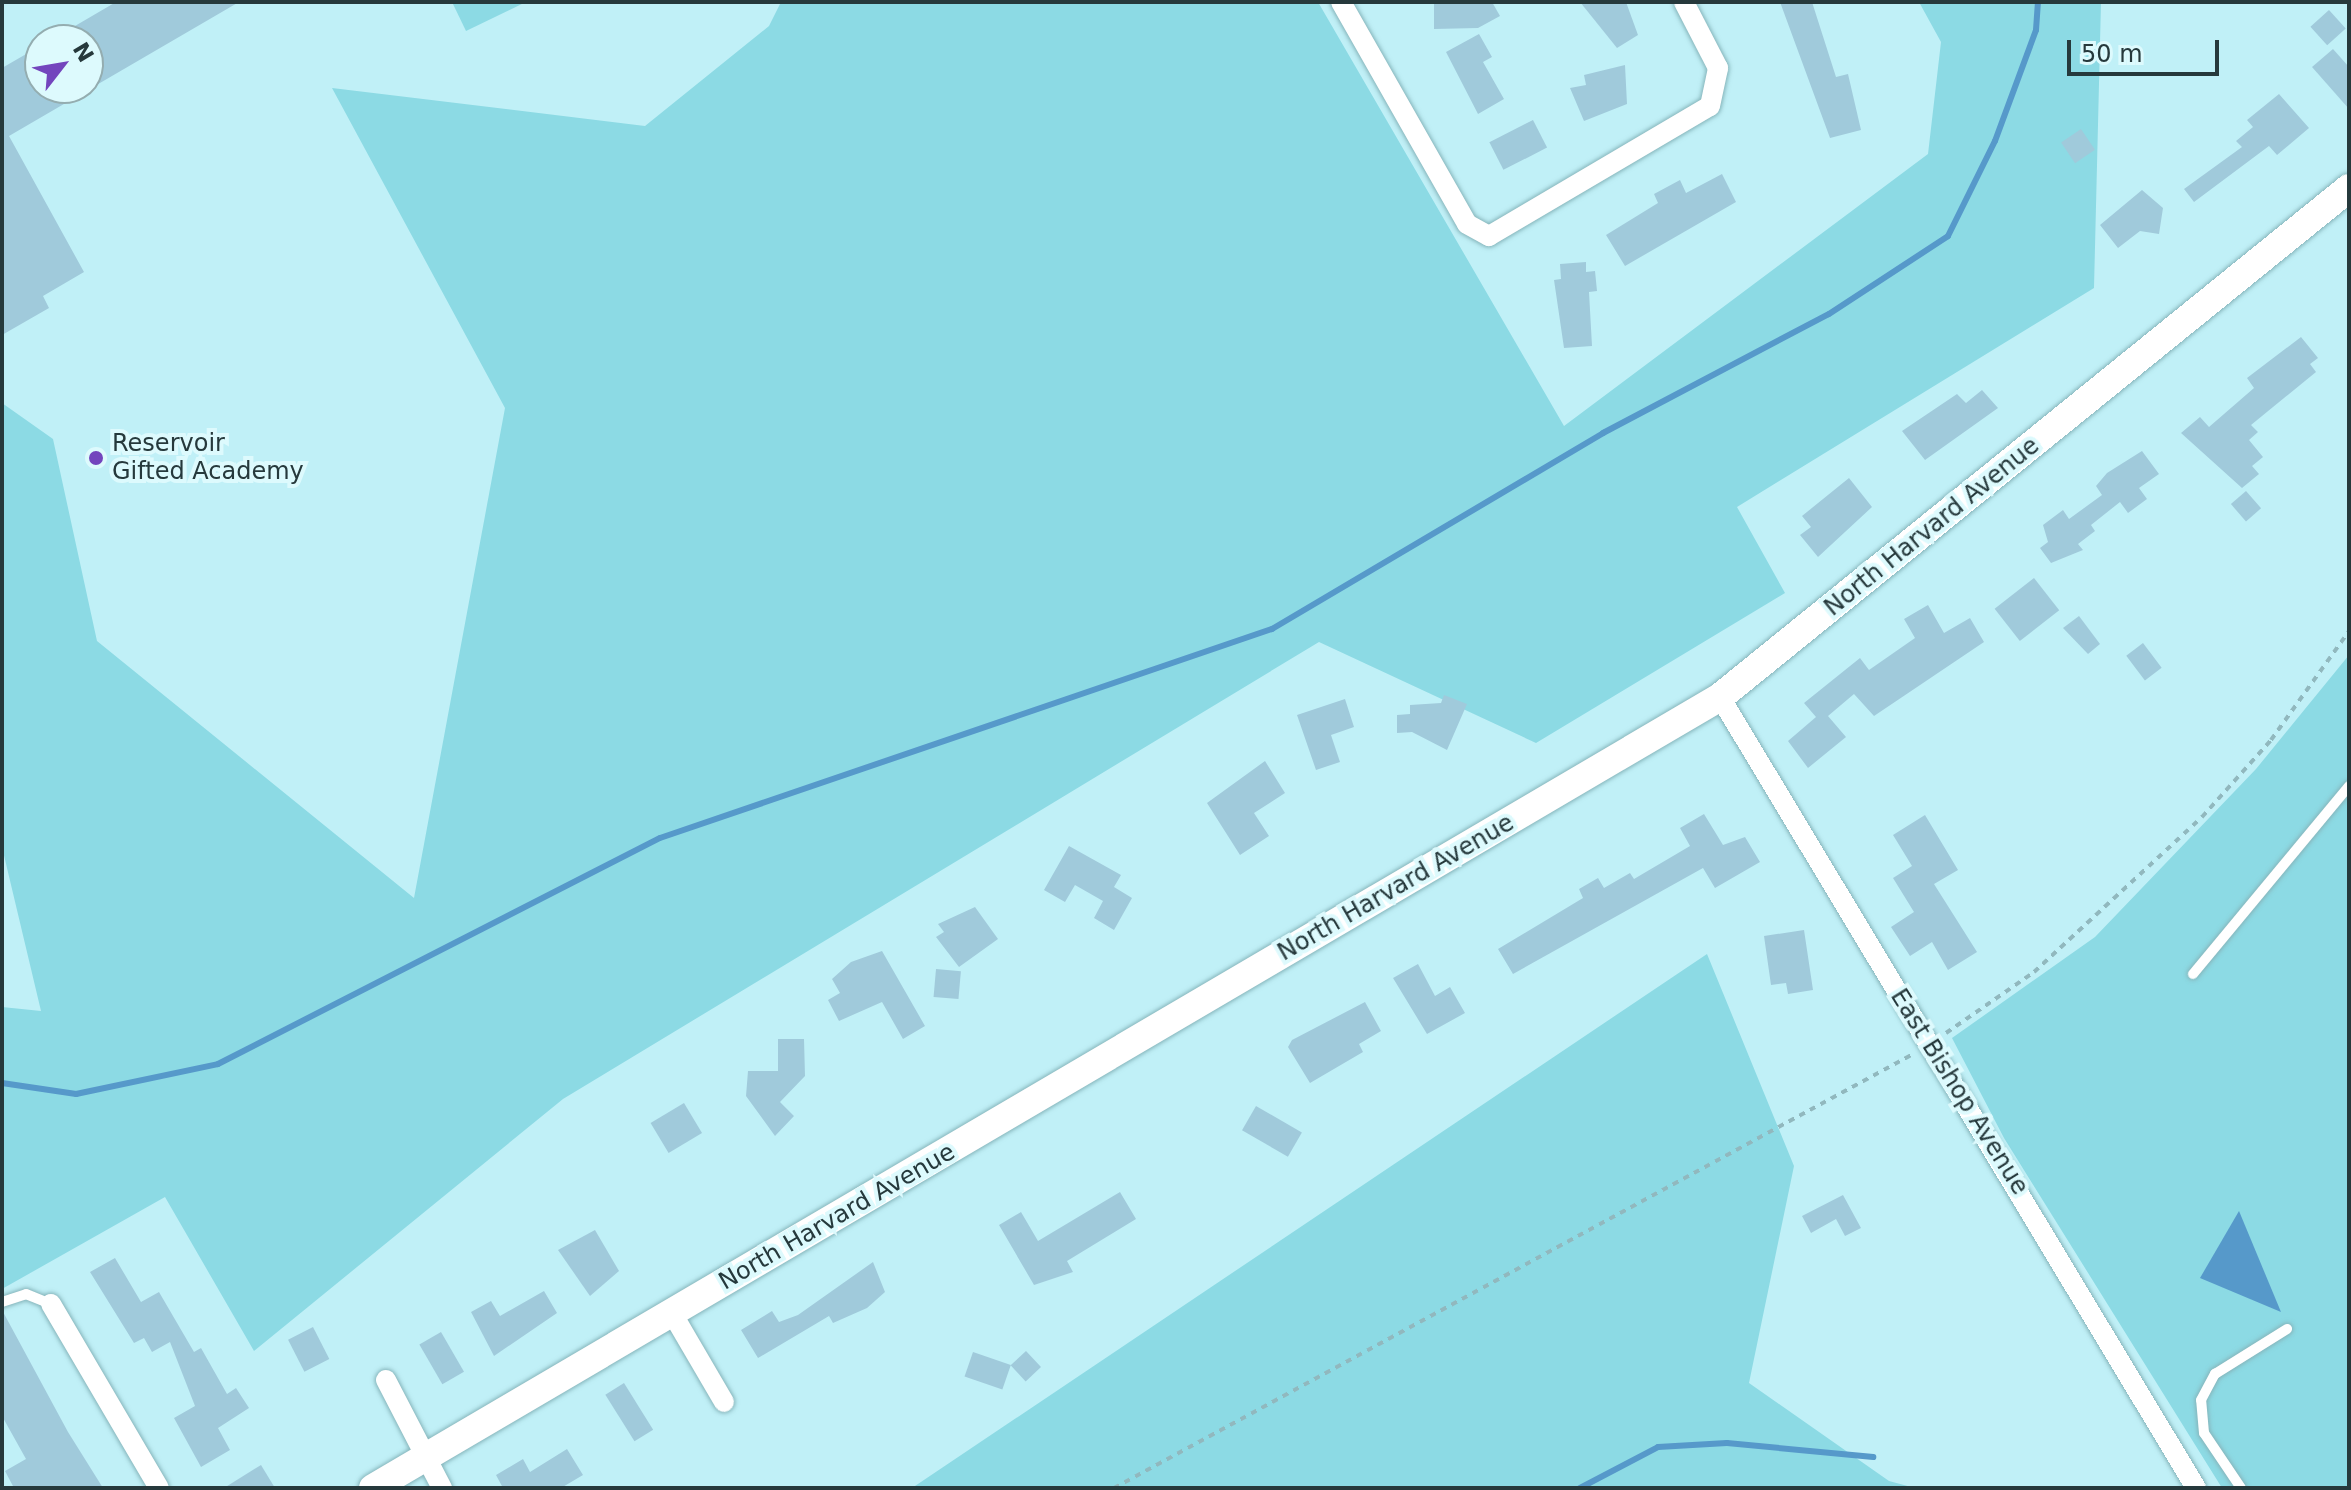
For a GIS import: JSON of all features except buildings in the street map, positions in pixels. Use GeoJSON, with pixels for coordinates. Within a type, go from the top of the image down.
{"type":"FeatureCollection","features":[{"type":"Feature","properties":{"kind":"street"},"geometry":{"type":"LineString","coordinates":[[1341,2],[1475,231],[1494,234],[1710,106],[1718,68],[1684,2]]}},
{"type":"Feature","properties":{"kind":"street","name":"North Harvard Avenue"},"geometry":{"type":"LineString","coordinates":[[373,1488],[1720,697],[2349,188]]}},
{"type":"Feature","properties":{"kind":"street","name":"East Bishop Avenue"},"geometry":{"type":"LineString","coordinates":[[1720,697],[2196,1488]]}},
{"type":"Feature","properties":{"kind":"street"},"geometry":{"type":"LineString","coordinates":[[51,1304],[159,1488]]}},
{"type":"Feature","properties":{"kind":"street"},"geometry":{"type":"LineString","coordinates":[[672,1313],[724,1402]]}},
{"type":"Feature","properties":{"kind":"street"},"geometry":{"type":"LineString","coordinates":[[386,1380],[442,1488]]}},
{"type":"Feature","properties":{"kind":"lane"},"geometry":{"type":"LineString","coordinates":[[2193,974],[2349,786]]}},
{"type":"Feature","properties":{"kind":"lane"},"geometry":{"type":"LineString","coordinates":[[2,1302],[26,1294],[51,1304]]}},
{"type":"Feature","properties":{"kind":"lane"},"geometry":{"type":"LineString","coordinates":[[2241,1488],[2204,1433],[2201,1400],[2215,1374],[2287,1329]]}},
{"type":"Feature","properties":{"kind":"path"},"geometry":{"type":"LineString","coordinates":[[1114,1488],[1928,1045],[2034,972],[2202,817],[2271,740],[2349,631]]}},
{"type":"Feature","properties":{"kind":"shaded area"},"geometry":{"type":"Polygon","coordinates":[[[452,2],[526,2],[466,31],[452,2]]]}},
{"type":"Feature","properties":{"kind":"shaded area"},"geometry":{"type":"Polygon","coordinates":[[[781,2],[1318,2],[1564,426],[1928,154],[1941,42],[1919,2],[2101,2],[2094,288],[1737,507],[1785,593],[1536,743],[1319,642],[563,1099],[254,1351],[165,1197],[2,1289],[2,1007],[41,1011],[2,847],[2,403],[53,439],[97,641],[414,898],[505,408],[332,88],[645,126],[769,26],[781,2]]]}},
{"type":"Feature","properties":{"kind":"shaded area"},"geometry":{"type":"Polygon","coordinates":[[[2349,655],[2349,1488],[2222,1488],[2004,1138],[1952,1038],[2095,937],[2256,769],[2349,655]]]}},
{"type":"Feature","properties":{"kind":"shaded area"},"geometry":{"type":"Polygon","coordinates":[[[1707,954],[1794,1166],[1749,1383],[1889,1481],[1915,1488],[912,1488],[1707,954]]]}},
{"type":"Feature","properties":{"kind":"shaded area"},"geometry":{"type":"Polygon","coordinates":[[[2239,1211],[2281,1312],[2200,1278],[2239,1211]]]}},
{"type":"Feature","properties":{"kind":"waterway"},"geometry":{"type":"LineString","coordinates":[[2,1083],[76,1094],[218,1064],[660,838],[1272,629],[1603,433],[1829,314],[1948,236],[1995,141],[2036,30],[2038,2]]}},
{"type":"Feature","properties":{"kind":"waterway"},"geometry":{"type":"LineString","coordinates":[[1580,1488],[1658,1447],[1727,1443],[1873,1457]]}},
{"type":"Feature","properties":{"kind":"place","name":"Reservoir Gifted Academy"},"geometry":{"type":"Point","coordinates":[96,458]}}]}
